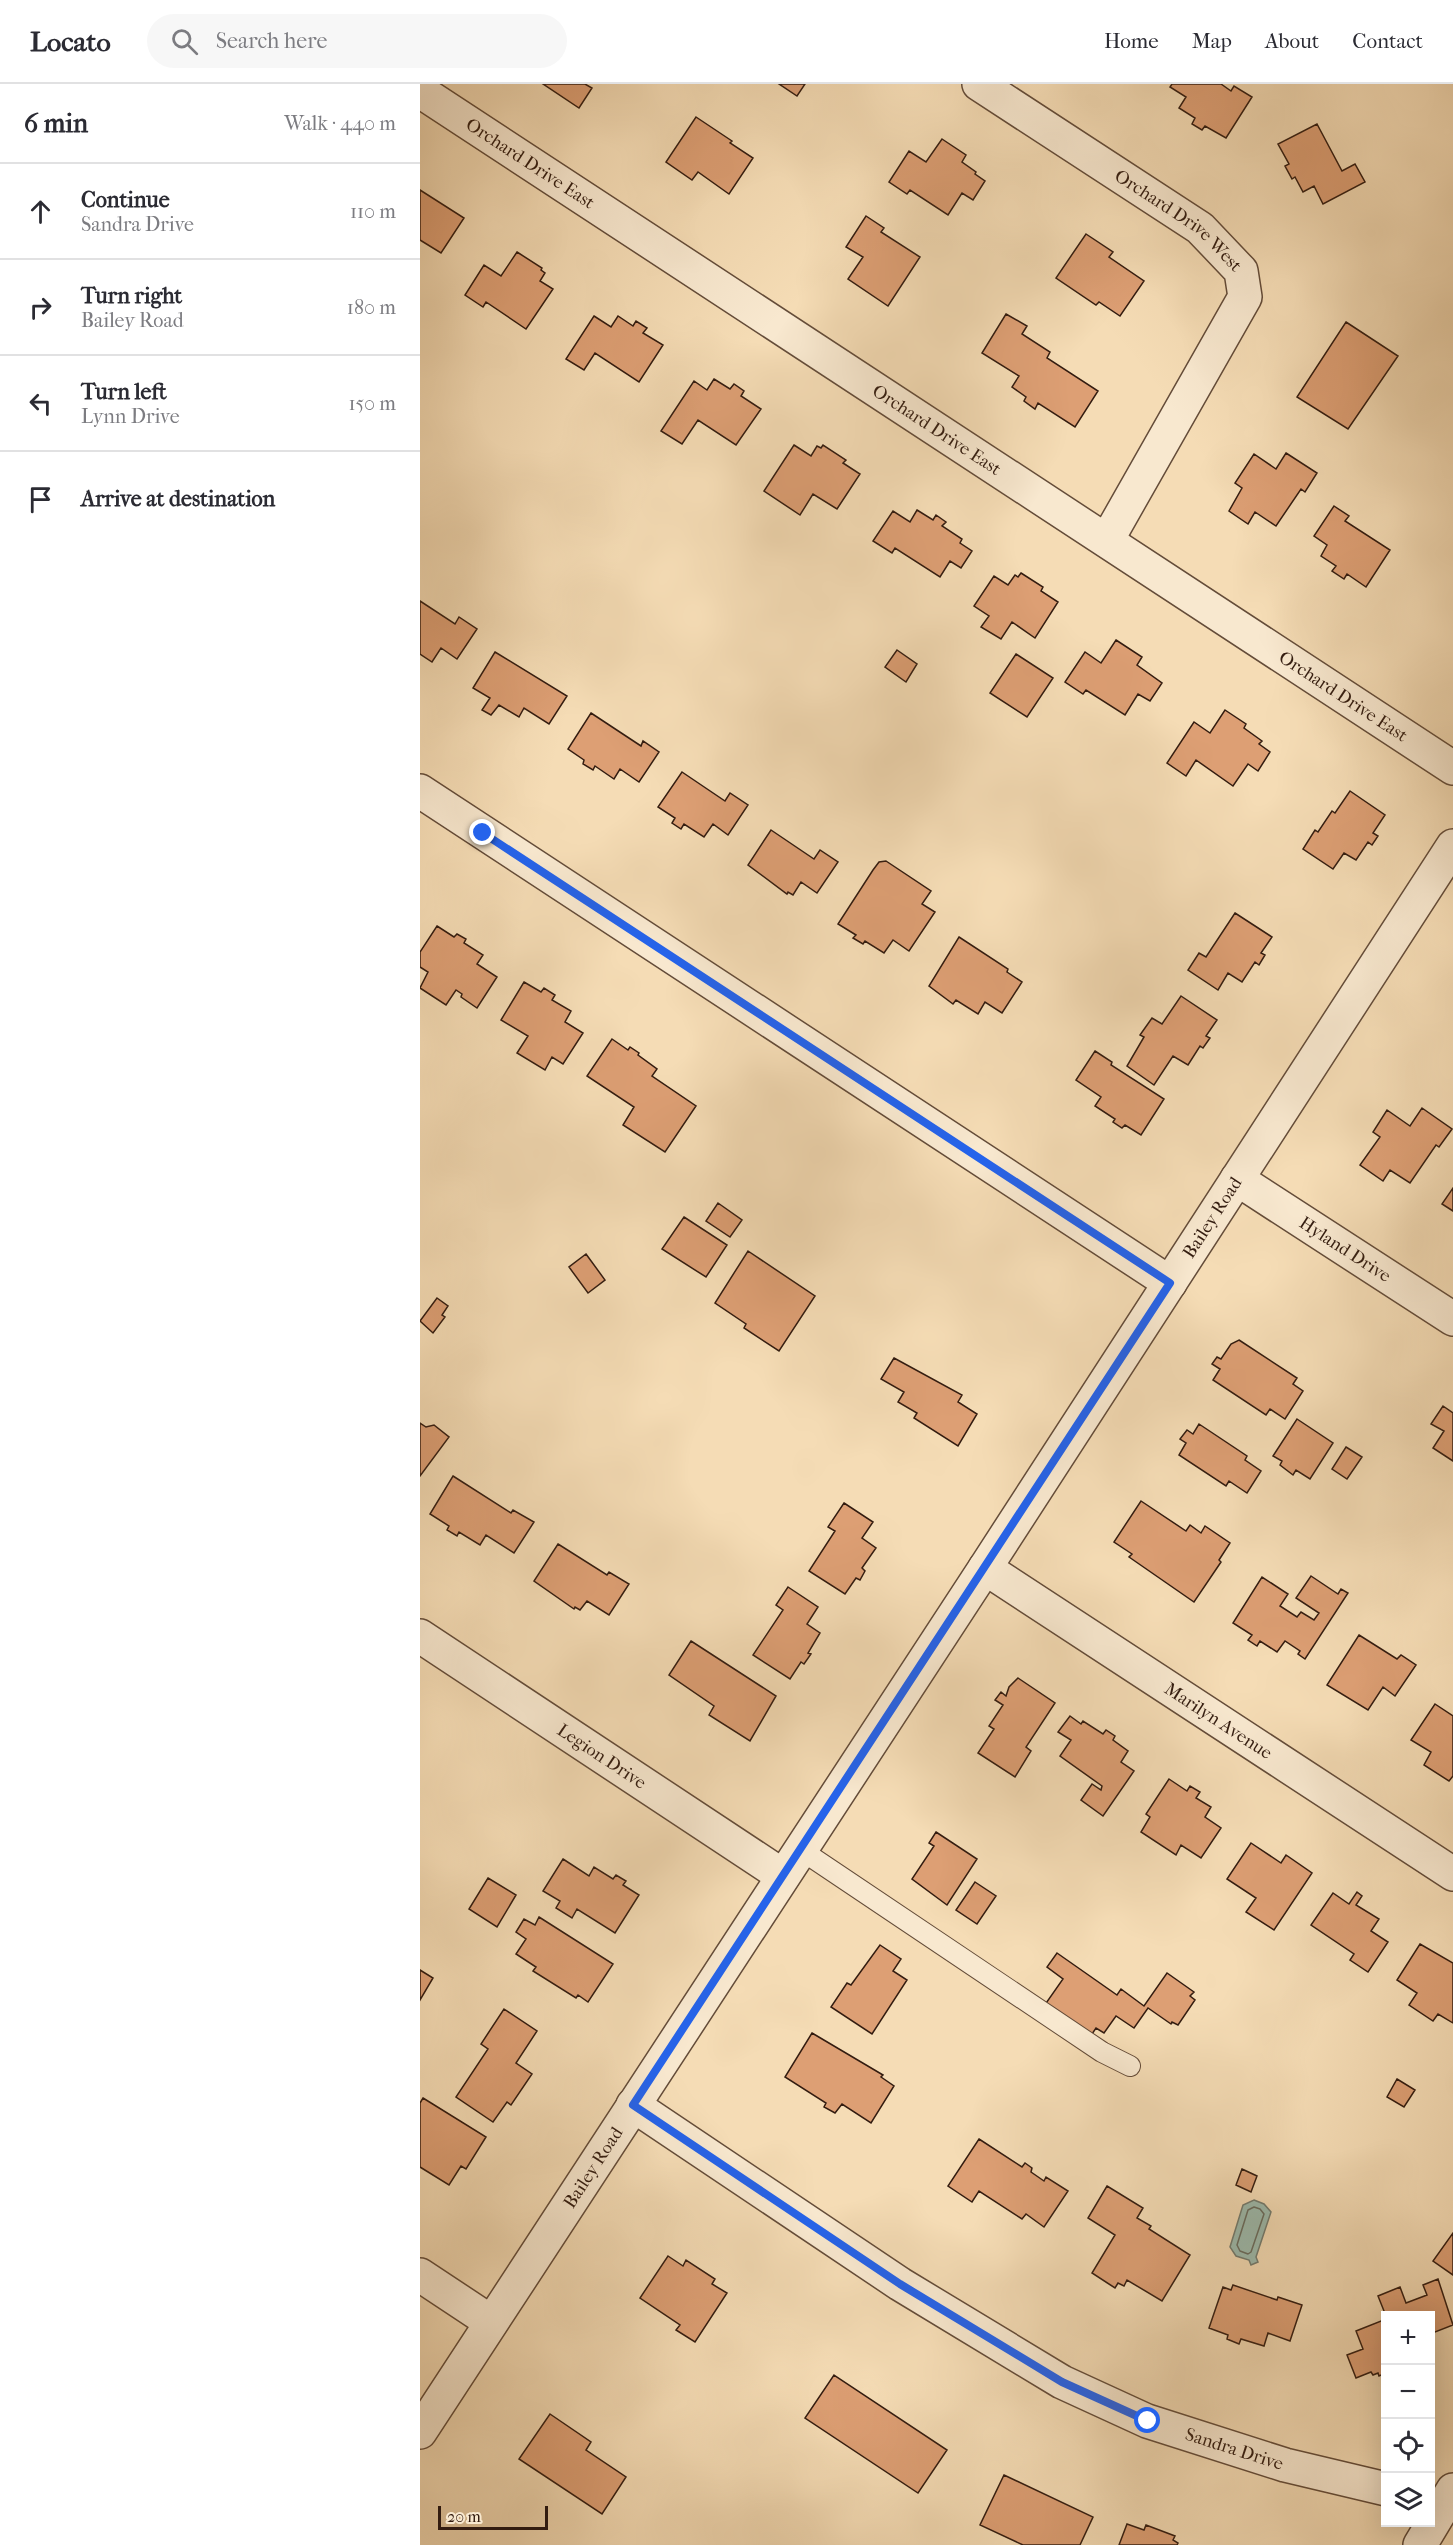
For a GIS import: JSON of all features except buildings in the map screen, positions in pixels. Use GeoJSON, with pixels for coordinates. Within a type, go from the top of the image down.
{"type":"FeatureCollection","features":[{"type":"Feature","properties":{"kind":"street","name":"Orchard Drive West"},"geometry":{"type":"LineString","coordinates":[[979,84],[1200,228],[1241,271],[1245,297],[1107,540]]}},
{"type":"Feature","properties":{"kind":"street","name":"Orchard Drive East"},"geometry":{"type":"LineString","coordinates":[[420,91],[1453,768]]}},
{"type":"Feature","properties":{"kind":"street"},"geometry":{"type":"LineString","coordinates":[[420,790],[1170,1283]]}},
{"type":"Feature","properties":{"kind":"street","name":"Bailey Road"},"geometry":{"type":"LineString","coordinates":[[420,2432],[985,1568],[1453,846]]}},
{"type":"Feature","properties":{"kind":"street","name":"Hyland Drive"},"geometry":{"type":"LineString","coordinates":[[1237,1179],[1453,1318]]}},
{"type":"Feature","properties":{"kind":"street","name":"Marilyn Avenue"},"geometry":{"type":"LineString","coordinates":[[985,1568],[1453,1874]]}},
{"type":"Feature","properties":{"kind":"street","name":"Legion Drive"},"geometry":{"type":"LineString","coordinates":[[420,1636],[792,1863]]}},
{"type":"Feature","properties":{"kind":"street","name":"Sandra Drive"},"geometry":{"type":"LineString","coordinates":[[633,2105],[900,2284],[1062,2382],[1148,2421],[1285,2466],[1381,2488]]}},
{"type":"Feature","properties":{"kind":"street"},"geometry":{"type":"LineString","coordinates":[[420,2275],[491,2322]]}},
{"type":"Feature","properties":{"kind":"street"},"geometry":{"type":"LineString","coordinates":[[1420,2545],[1445,2500]]}},
{"type":"Feature","properties":{"kind":"lane"},"geometry":{"type":"LineString","coordinates":[[792,1863],[1101,2052],[1130,2066]]}},
{"type":"Feature","properties":{"kind":"water"},"geometry":{"type":"Polygon","coordinates":[[[1254,2200],[1264,2204],[1271,2212],[1256,2257],[1258,2262],[1251,2265],[1249,2260],[1236,2256],[1230,2247],[1243,2205],[1254,2200]]]}},
{"type":"Feature","properties":{"kind":"route"},"geometry":{"type":"LineString","coordinates":[[483,833],[1170,1283],[633,2105],[900,2284],[1062,2382],[1148,2421]]}}]}
